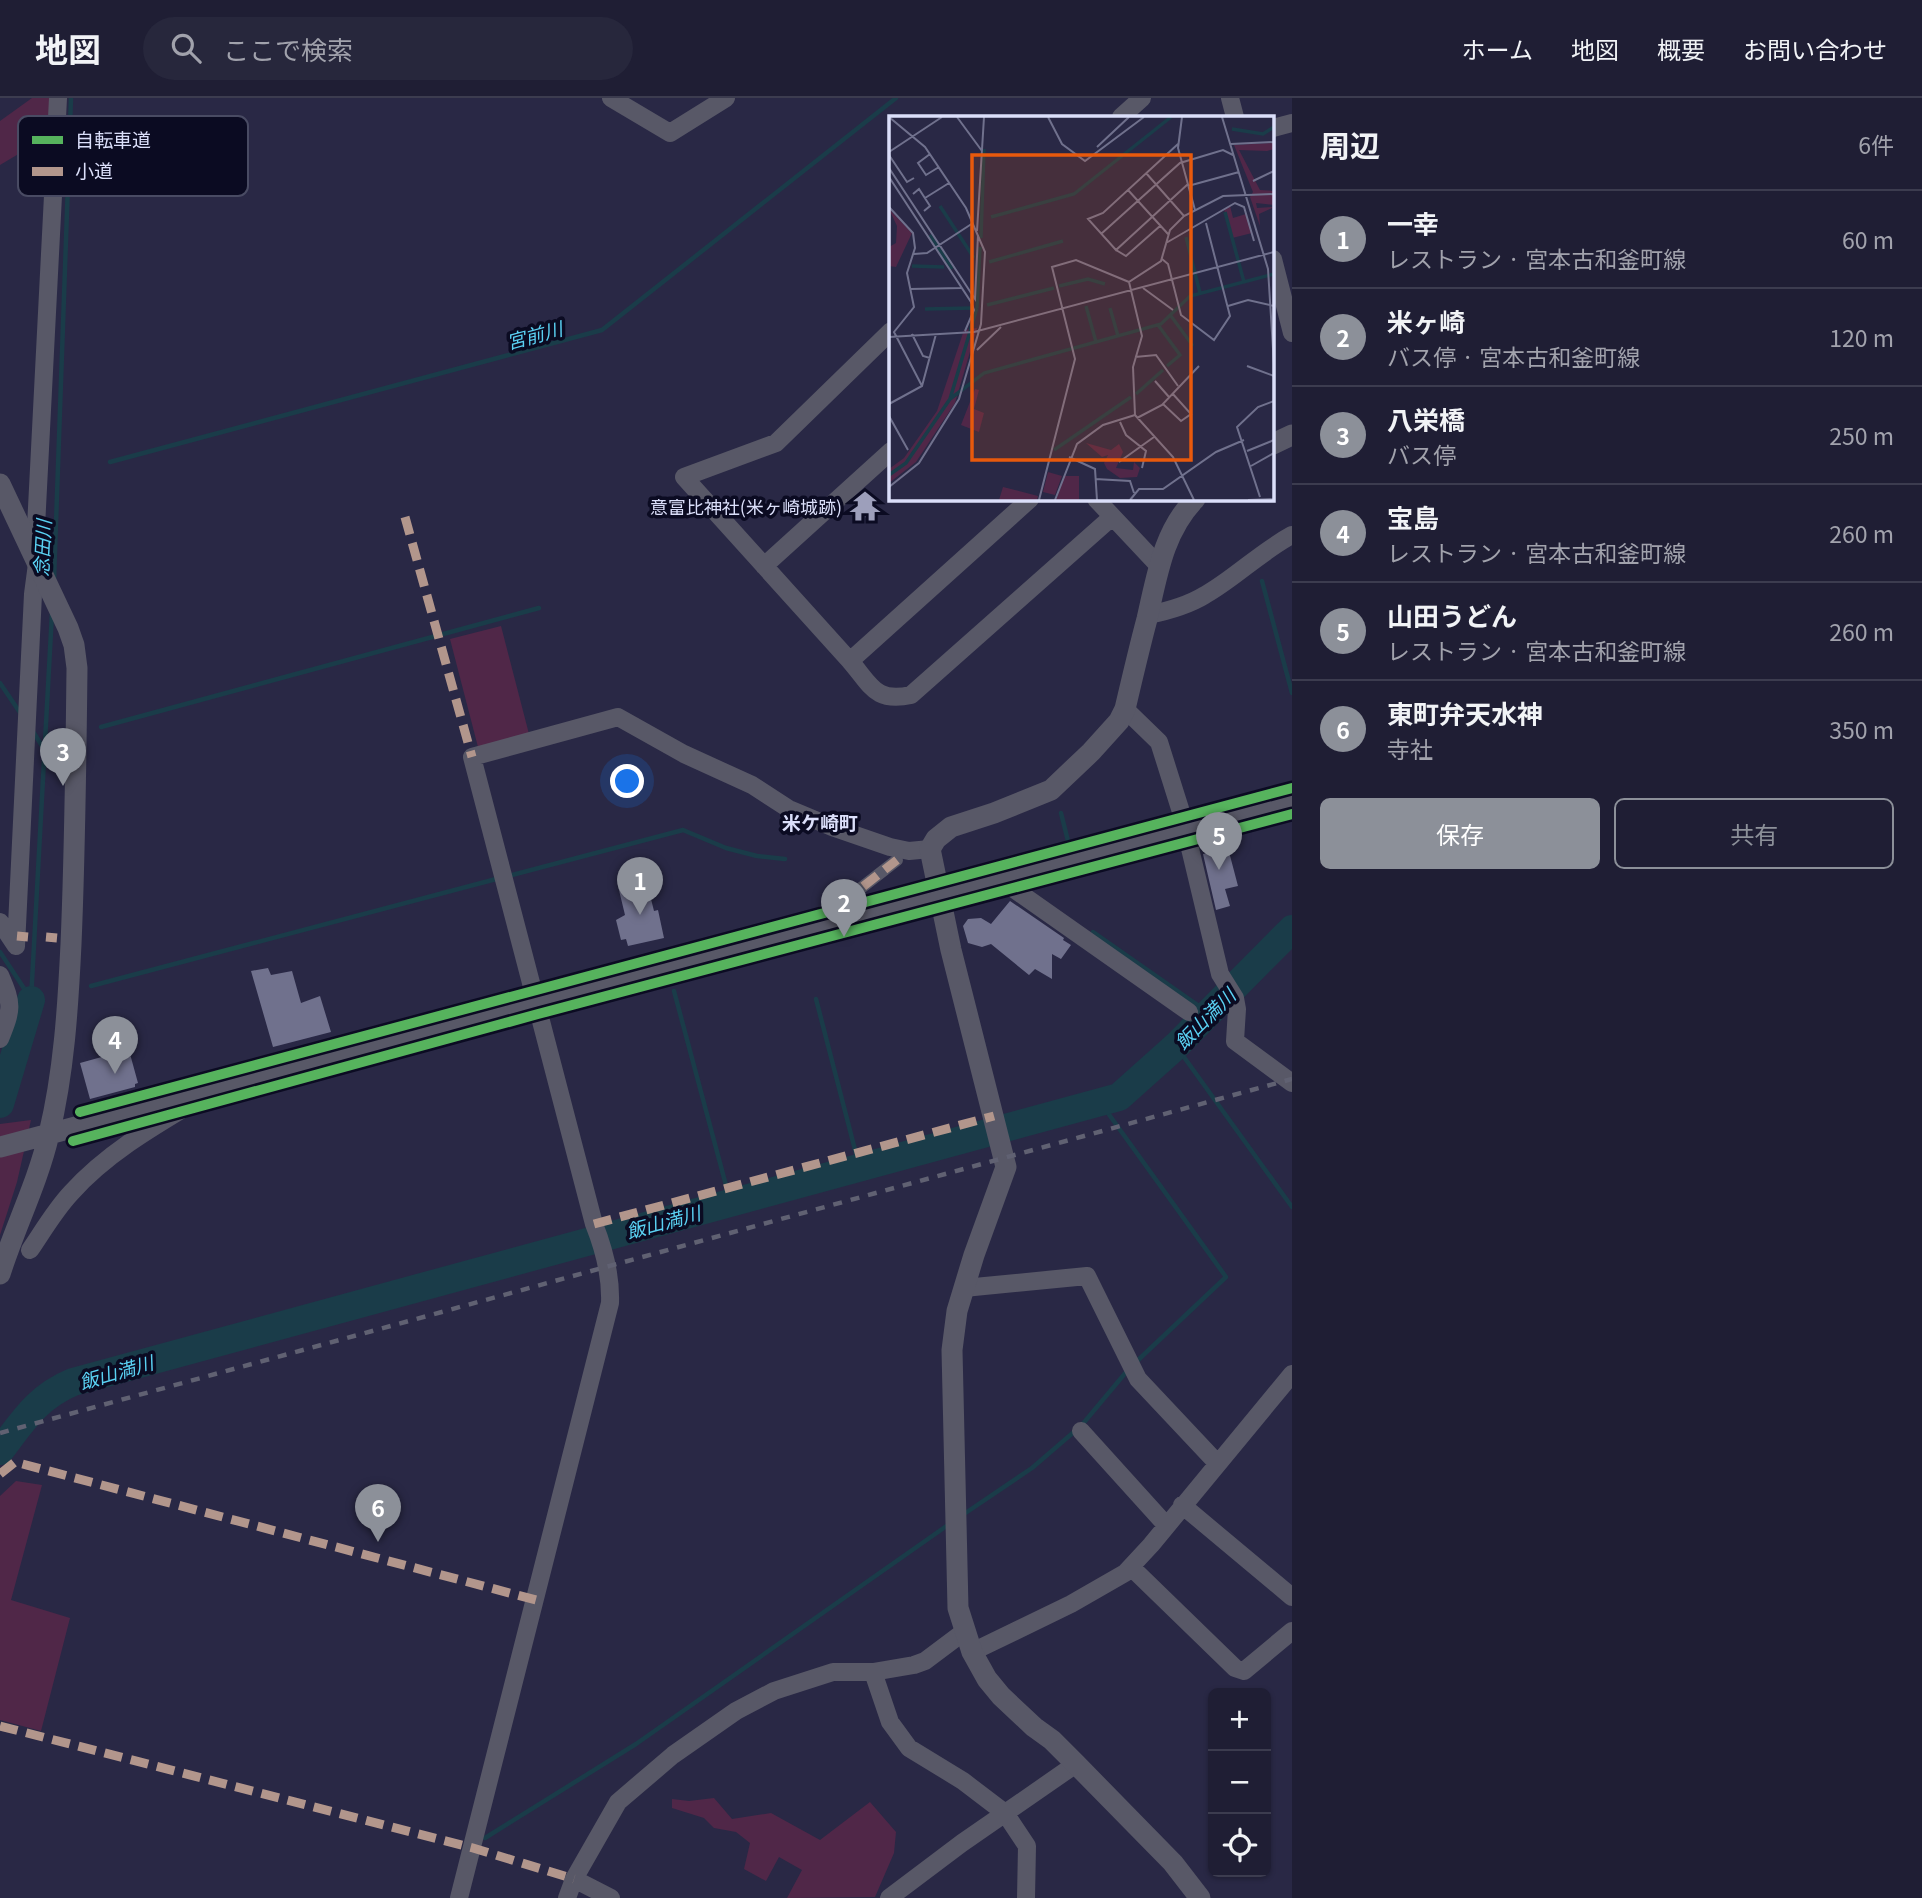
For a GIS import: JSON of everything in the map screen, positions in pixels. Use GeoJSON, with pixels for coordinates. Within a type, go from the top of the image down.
{"type":"FeatureCollection","features":[{"type":"Feature","properties":{"kind":"street"},"geometry":{"type":"LineString","coordinates":[[57,116],[58,98]]}},
{"type":"Feature","properties":{"kind":"street"},"geometry":{"type":"LineString","coordinates":[[611,98],[670,133],[726,98]]}},
{"type":"Feature","properties":{"kind":"street"},"geometry":{"type":"LineString","coordinates":[[1122,116],[1142,98]]}},
{"type":"Feature","properties":{"kind":"street"},"geometry":{"type":"LineString","coordinates":[[1230,98],[1236,116]]}},
{"type":"Feature","properties":{"kind":"street"},"geometry":{"type":"LineString","coordinates":[[1274,128],[1292,122]]}},
{"type":"Feature","properties":{"kind":"street"},"geometry":{"type":"LineString","coordinates":[[0,922],[16,946],[53,196]]}},
{"type":"Feature","properties":{"kind":"street"},"geometry":{"type":"LineString","coordinates":[[1278,272],[1292,332]]}},
{"type":"Feature","properties":{"kind":"street"},"geometry":{"type":"LineString","coordinates":[[889,333],[776,443],[684,477],[880,695],[897,698],[911,695],[1112,517]]}},
{"type":"Feature","properties":{"kind":"street"},"geometry":{"type":"LineString","coordinates":[[1274,444],[1292,435]]}},
{"type":"Feature","properties":{"kind":"street"},"geometry":{"type":"LineString","coordinates":[[764,566],[889,453]]}},
{"type":"Feature","properties":{"kind":"street"},"geometry":{"type":"LineString","coordinates":[[0,1274],[39,1171],[58,1084],[69,988],[75,862],[77,668],[74,645],[58,606],[2,494]]}},
{"type":"Feature","properties":{"kind":"street"},"geometry":{"type":"LineString","coordinates":[[850,661],[1029,500]]}},
{"type":"Feature","properties":{"kind":"street"},"geometry":{"type":"LineString","coordinates":[[1097,500],[1159,566]]}},
{"type":"Feature","properties":{"kind":"street"},"geometry":{"type":"LineString","coordinates":[[786,937],[838,906],[951,827],[1051,790],[1091,752],[1119,721],[1125,709],[1159,566],[1168,539],[1194,500]]}},
{"type":"Feature","properties":{"kind":"street"},"geometry":{"type":"LineString","coordinates":[[1148,615],[1171,610],[1208,594],[1257,556],[1292,535]]}},
{"type":"Feature","properties":{"kind":"street"},"geometry":{"type":"LineString","coordinates":[[1125,709],[1159,742],[1185,831],[1220,974],[1236,998],[1235,1041],[1292,1083]]}},
{"type":"Feature","properties":{"kind":"street"},"geometry":{"type":"LineString","coordinates":[[459,1898],[610,1303],[611,1287],[472,757],[618,717],[684,754],[752,785],[789,809],[865,840],[912,853],[939,897],[1006,1158],[1005,1176],[957,1311],[952,1350],[958,1608],[972,1652],[987,1679],[1001,1696],[1076,1763],[1173,1863],[1200,1898]]}},
{"type":"Feature","properties":{"kind":"street"},"geometry":{"type":"LineString","coordinates":[[0,1147],[1292,803]]}},
{"type":"Feature","properties":{"kind":"street"},"geometry":{"type":"LineString","coordinates":[[1001,880],[1189,1012]]}},
{"type":"Feature","properties":{"kind":"street"},"geometry":{"type":"LineString","coordinates":[[0,975],[9,996],[11,1012],[0,1039]]}},
{"type":"Feature","properties":{"kind":"street"},"geometry":{"type":"LineString","coordinates":[[30,1250],[71,1193],[117,1151],[212,1092]]}},
{"type":"Feature","properties":{"kind":"street"},"geometry":{"type":"LineString","coordinates":[[964,1288],[1087,1276],[1138,1379],[1217,1463]]}},
{"type":"Feature","properties":{"kind":"street"},"geometry":{"type":"LineString","coordinates":[[972,1652],[1071,1604],[1125,1573],[1292,1374]]}},
{"type":"Feature","properties":{"kind":"street"},"geometry":{"type":"LineString","coordinates":[[1081,1431],[1166,1525]]}},
{"type":"Feature","properties":{"kind":"street"},"geometry":{"type":"LineString","coordinates":[[1182,1505],[1292,1597]]}},
{"type":"Feature","properties":{"kind":"street"},"geometry":{"type":"LineString","coordinates":[[1130,1567],[1235,1668],[1244,1671],[1292,1630]]}},
{"type":"Feature","properties":{"kind":"street"},"geometry":{"type":"LineString","coordinates":[[567,1898],[574,1879],[618,1802],[673,1755],[736,1711],[774,1691],[833,1672],[873,1672],[905,1668],[925,1661],[965,1631]]}},
{"type":"Feature","properties":{"kind":"street"},"geometry":{"type":"LineString","coordinates":[[873,1672],[890,1722],[909,1748],[963,1782],[1005,1814],[1027,1846],[1026,1898]]}},
{"type":"Feature","properties":{"kind":"street"},"geometry":{"type":"LineString","coordinates":[[889,1898],[1076,1763]]}},
{"type":"Feature","properties":{"kind":"street"},"geometry":{"type":"LineString","coordinates":[[574,1879],[611,1898]]}},
{"type":"Feature","properties":{"kind":"shaded area"},"geometry":{"type":"Polygon","coordinates":[[[32,98],[50,98],[49,116],[18,116],[18,154],[0,165],[0,121],[32,98]]]}},
{"type":"Feature","properties":{"kind":"shaded area"},"geometry":{"type":"Polygon","coordinates":[[[501,626],[529,734],[478,747],[450,639],[501,626]]]}},
{"type":"Feature","properties":{"kind":"shaded area"},"geometry":{"type":"Polygon","coordinates":[[[31,1120],[17,1182],[0,1235],[0,1124],[31,1120]]]}},
{"type":"Feature","properties":{"kind":"shaded area"},"geometry":{"type":"Polygon","coordinates":[[[16,1481],[42,1485],[11,1600],[70,1618],[41,1731],[0,1720],[0,1496],[16,1481]]]}},
{"type":"Feature","properties":{"kind":"shaded area"},"geometry":{"type":"Polygon","coordinates":[[[714,1798],[732,1819],[771,1813],[820,1840],[870,1802],[896,1832],[894,1853],[875,1897],[787,1898],[802,1870],[779,1857],[766,1881],[744,1869],[750,1843],[736,1832],[714,1828],[704,1818],[672,1808],[672,1799],[689,1801],[714,1798]]]}},
{"type":"Feature","properties":{"kind":"building"},"geometry":{"type":"Polygon","coordinates":[[[862,493],[878,510],[867,519],[852,502],[862,493]]]}},
{"type":"Feature","properties":{"kind":"building"},"geometry":{"type":"Polygon","coordinates":[[[1228,848],[1238,886],[1225,889],[1230,906],[1216,910],[1203,854],[1228,848]]]}},
{"type":"Feature","properties":{"kind":"building"},"geometry":{"type":"Polygon","coordinates":[[[646,879],[654,911],[658,910],[664,938],[628,946],[626,939],[621,940],[616,920],[625,915],[618,886],[646,879]]]}},
{"type":"Feature","properties":{"kind":"building"},"geometry":{"type":"Polygon","coordinates":[[[1010,901],[1071,945],[1061,959],[1052,954],[1052,979],[1035,969],[1029,975],[991,944],[982,947],[968,943],[963,926],[968,919],[981,918],[991,924],[1010,901]]]}},
{"type":"Feature","properties":{"kind":"building"},"geometry":{"type":"Polygon","coordinates":[[[268,968],[271,975],[292,971],[301,1003],[320,996],[331,1032],[273,1047],[251,971],[268,968]]]}},
{"type":"Feature","properties":{"kind":"building"},"geometry":{"type":"Polygon","coordinates":[[[127,1043],[138,1083],[135,1087],[90,1099],[80,1063],[116,1053],[114,1047],[127,1043]]]}},
{"type":"Feature","properties":{"kind":"waterway","name":"念田川"},"geometry":{"type":"LineString","coordinates":[[70,116],[71,98]]}},
{"type":"Feature","properties":{"kind":"waterway","name":"宮前川"},"geometry":{"type":"LineString","coordinates":[[110,462],[602,330],[896,98]]}},
{"type":"Feature","properties":{"kind":"waterway","name":"念田川"},"geometry":{"type":"LineString","coordinates":[[54,580],[68,196]]}},
{"type":"Feature","properties":{"kind":"waterway"},"geometry":{"type":"LineString","coordinates":[[1262,581],[1292,693]]}},
{"type":"Feature","properties":{"kind":"waterway"},"geometry":{"type":"LineString","coordinates":[[101,727],[539,608]]}},
{"type":"Feature","properties":{"kind":"waterway","name":"念田川"},"geometry":{"type":"LineString","coordinates":[[31,1000],[52,613]]}},
{"type":"Feature","properties":{"kind":"waterway"},"geometry":{"type":"LineString","coordinates":[[0,683],[21,714]]}},
{"type":"Feature","properties":{"kind":"waterway"},"geometry":{"type":"LineString","coordinates":[[32,730],[44,749]]}},
{"type":"Feature","properties":{"kind":"waterway"},"geometry":{"type":"LineString","coordinates":[[1061,813],[1068,841]]}},
{"type":"Feature","properties":{"kind":"waterway"},"geometry":{"type":"LineString","coordinates":[[508,876],[683,830],[726,848],[757,856],[785,859]]}},
{"type":"Feature","properties":{"kind":"waterway"},"geometry":{"type":"LineString","coordinates":[[91,986],[500,878]]}},
{"type":"Feature","properties":{"kind":"waterway","name":"飯山満川"},"geometry":{"type":"LineString","coordinates":[[0,1451],[40,1403],[73,1382],[1119,1097],[1176,1046],[1292,929]]}},
{"type":"Feature","properties":{"kind":"waterway"},"geometry":{"type":"LineString","coordinates":[[1093,932],[1209,1013]]}},
{"type":"Feature","properties":{"kind":"waterway"},"geometry":{"type":"LineString","coordinates":[[0,952],[31,999]]}},
{"type":"Feature","properties":{"kind":"waterway"},"geometry":{"type":"LineString","coordinates":[[674,991],[731,1204]]}},
{"type":"Feature","properties":{"kind":"waterway"},"geometry":{"type":"LineString","coordinates":[[816,999],[860,1169]]}},
{"type":"Feature","properties":{"kind":"waterway"},"geometry":{"type":"LineString","coordinates":[[0,1104],[31,1000]]}},
{"type":"Feature","properties":{"kind":"waterway"},"geometry":{"type":"LineString","coordinates":[[15,1003],[30,1002]]}},
{"type":"Feature","properties":{"kind":"waterway"},"geometry":{"type":"LineString","coordinates":[[1176,1046],[1292,1207]]}},
{"type":"Feature","properties":{"kind":"waterway"},"geometry":{"type":"LineString","coordinates":[[1100,1102],[1226,1277],[1136,1362]]}},
{"type":"Feature","properties":{"kind":"waterway"},"geometry":{"type":"LineString","coordinates":[[1081,1426],[1127,1371]]}},
{"type":"Feature","properties":{"kind":"waterway"},"geometry":{"type":"LineString","coordinates":[[964,1514],[1032,1468],[1075,1431]]}},
{"type":"Feature","properties":{"kind":"waterway"},"geometry":{"type":"LineString","coordinates":[[485,1838],[636,1744],[948,1525]]}},
{"type":"Feature","properties":{"kind":"railway"},"geometry":{"type":"LineString","coordinates":[[0,1433],[1292,1079]]}},
{"type":"Feature","properties":{"kind":"marked path"},"geometry":{"type":"LineString","coordinates":[[405,517],[472,757]]}},
{"type":"Feature","properties":{"kind":"marked path"},"geometry":{"type":"LineString","coordinates":[[842,903],[897,860]]}},
{"type":"Feature","properties":{"kind":"marked path"},"geometry":{"type":"LineString","coordinates":[[17,936],[28,937]]}},
{"type":"Feature","properties":{"kind":"marked path"},"geometry":{"type":"LineString","coordinates":[[46,937],[57,938]]}},
{"type":"Feature","properties":{"kind":"marked path"},"geometry":{"type":"LineString","coordinates":[[594,1224],[994,1116]]}},
{"type":"Feature","properties":{"kind":"marked path"},"geometry":{"type":"LineString","coordinates":[[0,1474],[15,1462],[536,1600]]}},
{"type":"Feature","properties":{"kind":"marked path"},"geometry":{"type":"LineString","coordinates":[[0,1726],[473,1848],[574,1879]]}},
{"type":"Feature","properties":{"kind":"cycle path"},"geometry":{"type":"LineString","coordinates":[[80,1112],[1292,788]]}},
{"type":"Feature","properties":{"kind":"cycle path"},"geometry":{"type":"LineString","coordinates":[[73,1141],[538,1014],[1292,814]]}},
{"type":"Feature","properties":{"kind":"place","name":"意富比神社(米ヶ崎城跡)"},"geometry":{"type":"Point","coordinates":[865,506]}},
{"type":"Feature","properties":{"kind":"place","name":"八栄橋"},"geometry":{"type":"Point","coordinates":[63,786]}},
{"type":"Feature","properties":{"kind":"place","name":"山田うどん"},"geometry":{"type":"Point","coordinates":[1219,870]}},
{"type":"Feature","properties":{"kind":"place","name":"一幸"},"geometry":{"type":"Point","coordinates":[640,915]}},
{"type":"Feature","properties":{"kind":"place","name":"米ヶ崎"},"geometry":{"type":"Point","coordinates":[844,937]}},
{"type":"Feature","properties":{"kind":"place","name":"宝島"},"geometry":{"type":"Point","coordinates":[115,1074]}},
{"type":"Feature","properties":{"kind":"place","name":"東町弁天水神"},"geometry":{"type":"Point","coordinates":[378,1542]}},
{"type":"Feature","properties":{"kind":"district","name":"米ケ崎町"},"geometry":{"type":"Point","coordinates":[820,821]}}]}
